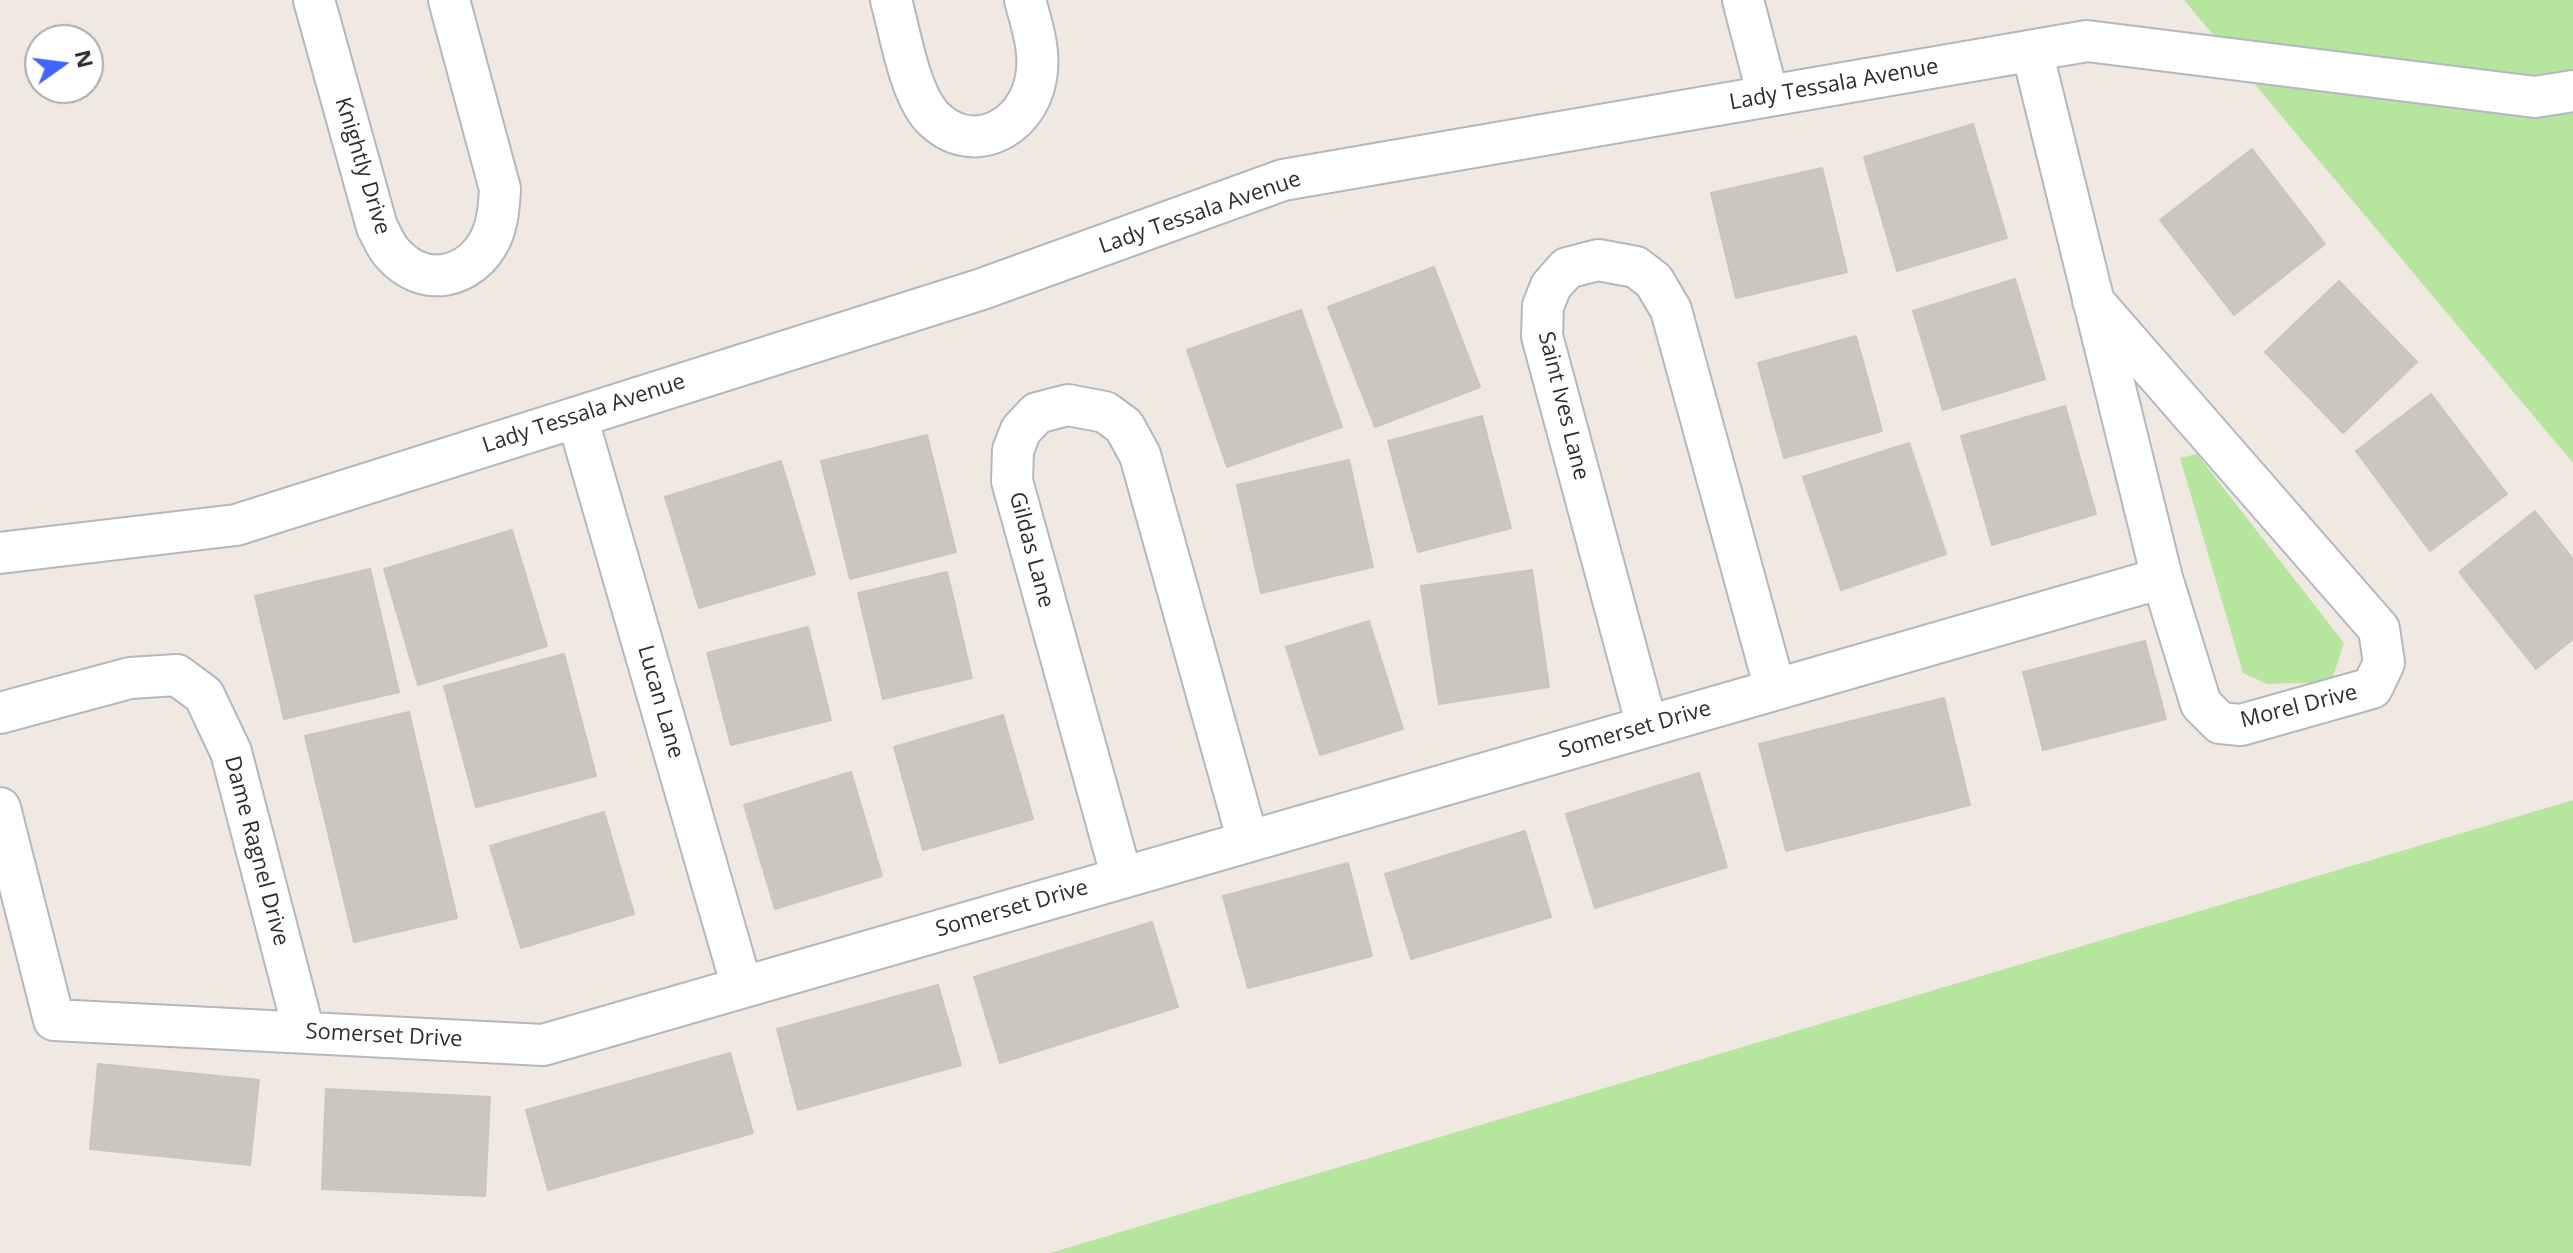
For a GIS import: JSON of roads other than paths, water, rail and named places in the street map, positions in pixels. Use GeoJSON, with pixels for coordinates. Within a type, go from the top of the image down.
{"type":"FeatureCollection","features":[{"type":"Feature","properties":{"kind":"street","name":"Knightly Drive"},"geometry":{"type":"LineString","coordinates":[[314,0],[377,227],[392,254],[410,269],[430,277],[450,275],[473,261],[489,241],[498,219],[500,189],[449,0]]}},
{"type":"Feature","properties":{"kind":"street"},"geometry":{"type":"LineString","coordinates":[[891,0],[916,88],[930,115],[949,130],[969,137],[989,136],[1012,123],[1027,103],[1036,80],[1038,50],[1025,0]]}},
{"type":"Feature","properties":{"kind":"street"},"geometry":{"type":"LineString","coordinates":[[1743,0],[1768,96]]}},
{"type":"Feature","properties":{"kind":"street","name":"Lady Tessala Avenue"},"geometry":{"type":"LineString","coordinates":[[0,553],[236,525],[982,289],[1283,180],[2087,41],[2535,97],[2573,91]]}},
{"type":"Feature","properties":{"kind":"street","name":"Morel Drive"},"geometry":{"type":"LineString","coordinates":[[2032,51],[2093,301],[2162,578],[2201,704],[2220,723],[2241,725],[2372,688],[2384,663],[2379,629],[2093,301]]}},
{"type":"Feature","properties":{"kind":"street","name":"Saint Ives Lane"},"geometry":{"type":"LineString","coordinates":[[1647,726],[1542,336],[1543,306],[1551,286],[1567,268],[1598,260],[1636,267],[1654,281],[1671,310],[1775,689]]}},
{"type":"Feature","properties":{"kind":"street","name":"Gildas Lane"},"geometry":{"type":"LineString","coordinates":[[1122,878],[1012,481],[1013,450],[1021,430],[1037,413],[1068,405],[1105,412],[1124,426],[1140,455],[1248,841]]}},
{"type":"Feature","properties":{"kind":"street","name":"Lucan Lane"},"geometry":{"type":"LineString","coordinates":[[577,417],[742,987]]}},
{"type":"Feature","properties":{"kind":"street","name":"Somerset Drive"},"geometry":{"type":"LineString","coordinates":[[0,808],[54,1020],[543,1045],[2162,578]]}},
{"type":"Feature","properties":{"kind":"street","name":"Dame Ragnel Drive"},"geometry":{"type":"LineString","coordinates":[[0,713],[130,678],[177,675],[204,695],[231,752],[304,1032]]}}]}
